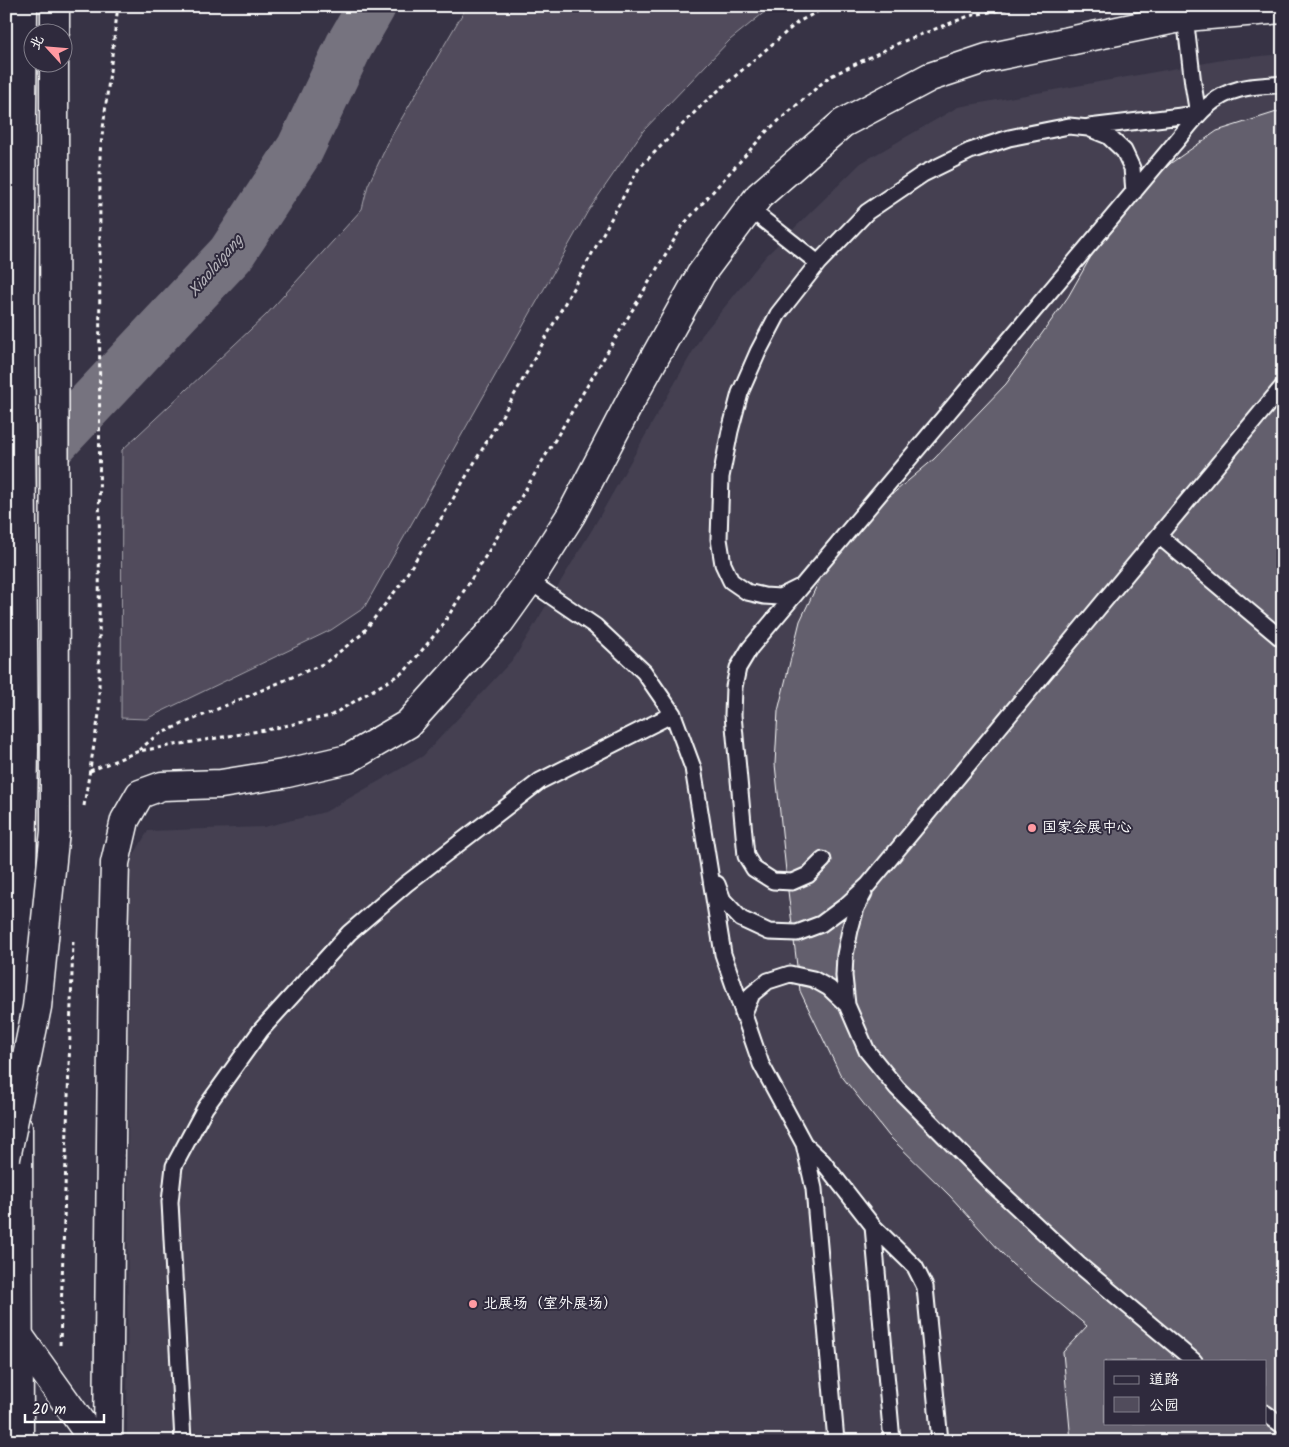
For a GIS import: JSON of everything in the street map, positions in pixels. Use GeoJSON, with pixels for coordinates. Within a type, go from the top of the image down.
{"type":"FeatureCollection","features":[{"type":"Feature","properties":{"kind":"main road"},"geometry":{"type":"LineString","coordinates":[[19,1441],[18,1165],[24,750],[20,312],[23,6]]}},
{"type":"Feature","properties":{"kind":"main road"},"geometry":{"type":"LineString","coordinates":[[55,6],[55,22]]}},
{"type":"Feature","properties":{"kind":"main road"},"geometry":{"type":"LineString","coordinates":[[108,1441],[115,863],[125,820],[140,794],[162,786],[221,784],[283,774],[348,758],[408,724],[500,623],[529,581],[571,515],[630,402],[701,274],[759,196],[843,123],[930,77],[986,58],[1185,10],[1283,9]]}},
{"type":"Feature","properties":{"kind":"main road"},"geometry":{"type":"LineString","coordinates":[[6,1158],[37,1007],[55,831],[54,72]]}},
{"type":"Feature","properties":{"kind":"main road"},"geometry":{"type":"LineString","coordinates":[[19,1336],[94,1441]]}},
{"type":"Feature","properties":{"kind":"lane"},"geometry":{"type":"LineString","coordinates":[[1185,10],[1192,84],[1198,114]]}},
{"type":"Feature","properties":{"kind":"lane"},"geometry":{"type":"LineString","coordinates":[[823,860],[808,875],[792,882],[773,881],[754,869],[746,856],[734,716],[734,686],[738,668],[750,648],[1198,114],[1220,96],[1242,88],[1283,84]]}},
{"type":"Feature","properties":{"kind":"lane"},"geometry":{"type":"LineString","coordinates":[[804,585],[780,597],[747,592],[731,581],[723,564],[719,539],[721,477],[740,393],[758,352],[778,314],[818,263],[867,212],[923,174],[970,151],[1009,138],[1069,126],[1088,128],[1198,114]]}},
{"type":"Feature","properties":{"kind":"lane"},"geometry":{"type":"LineString","coordinates":[[1088,128],[1108,136],[1124,151],[1132,168],[1134,192]]}},
{"type":"Feature","properties":{"kind":"lane"},"geometry":{"type":"LineString","coordinates":[[750,209],[818,263]]}},
{"type":"Feature","properties":{"kind":"lane"},"geometry":{"type":"LineString","coordinates":[[709,864],[723,900],[741,919],[769,932],[797,934],[821,924],[844,907],[868,885],[1283,386]]}},
{"type":"Feature","properties":{"kind":"lane"},"geometry":{"type":"LineString","coordinates":[[1159,536],[1283,640]]}},
{"type":"Feature","properties":{"kind":"lane"},"geometry":{"type":"LineString","coordinates":[[529,581],[595,626],[644,672],[673,714],[694,768],[723,954],[761,1064],[804,1144],[814,1189],[836,1441]]}},
{"type":"Feature","properties":{"kind":"lane"},"geometry":{"type":"LineString","coordinates":[[183,1441],[170,1202],[174,1166],[205,1108],[261,1030],[349,933],[406,884],[540,781],[673,714]]}},
{"type":"Feature","properties":{"kind":"lane"},"geometry":{"type":"LineString","coordinates":[[868,885],[856,908],[850,930],[845,955],[844,976],[847,1005],[867,1051],[897,1088],[990,1183],[1071,1257],[1193,1360]]}},
{"type":"Feature","properties":{"kind":"lane"},"geometry":{"type":"LineString","coordinates":[[743,1016],[752,994],[768,981],[790,974],[813,979],[829,988],[847,1005]]}},
{"type":"Feature","properties":{"kind":"lane"},"geometry":{"type":"LineString","coordinates":[[804,1144],[823,1162],[873,1226],[915,1267],[925,1287],[940,1441]]}},
{"type":"Feature","properties":{"kind":"lane"},"geometry":{"type":"LineString","coordinates":[[873,1226],[892,1441]]}},
{"type":"Feature","properties":{"kind":"lane"},"geometry":{"type":"LineString","coordinates":[[1266,1414],[1283,1426]]}},
{"type":"Feature","properties":{"kind":"path"},"geometry":{"type":"LineString","coordinates":[[83,811],[99,714],[100,153],[118,6]]}},
{"type":"Feature","properties":{"kind":"path"},"geometry":{"type":"LineString","coordinates":[[139,751],[157,735],[325,664],[362,634],[400,584],[502,417],[639,168],[704,102],[798,22],[828,6]]}},
{"type":"Feature","properties":{"kind":"path"},"geometry":{"type":"LineString","coordinates":[[89,772],[139,751],[271,729],[330,716],[405,672],[447,618],[496,540],[683,225],[767,131],[829,77],[899,43],[969,16],[1020,6]]}},
{"type":"Feature","properties":{"kind":"path"},"geometry":{"type":"LineString","coordinates":[[58,1391],[73,939]]}},
{"type":"Feature","properties":{"kind":"shaded area"},"geometry":{"type":"Polygon","coordinates":[[[1283,54],[1283,1441],[127,1441],[129,863],[148,831],[264,827],[325,812],[423,756],[515,657],[593,528],[702,335],[766,256],[861,163],[958,107],[1228,59],[1283,54]]]}},
{"type":"Feature","properties":{"kind":"green space"},"geometry":{"type":"Polygon","coordinates":[[[467,6],[772,6],[730,40],[643,131],[588,211],[364,608],[331,630],[146,719],[121,718],[122,450],[266,315],[362,209],[368,185],[392,135],[467,6]]]}},
{"type":"Feature","properties":{"kind":"building","name":"国家会展中心"},"geometry":{"type":"Polygon","coordinates":[[[1283,110],[1283,1441],[1071,1441],[1063,1352],[1087,1326],[1012,1264],[950,1196],[889,1136],[840,1074],[800,991],[775,764],[778,711],[800,621],[829,560],[865,517],[934,459],[1006,384],[1068,297],[1102,237],[1131,201],[1171,163],[1217,131],[1283,110]]]}},
{"type":"Feature","properties":{"kind":"waterway","name":"Xiaolaigang"},"geometry":{"type":"LineString","coordinates":[[6,485],[46,451],[231,254],[300,149],[349,46],[372,6]]}},
{"type":"Feature","properties":{"kind":"place","name":"国家会展中心"},"geometry":{"type":"Point","coordinates":[1032,828]}},
{"type":"Feature","properties":{"kind":"place","name":"北展场（室外展场）"},"geometry":{"type":"Point","coordinates":[473,1304]}}]}
